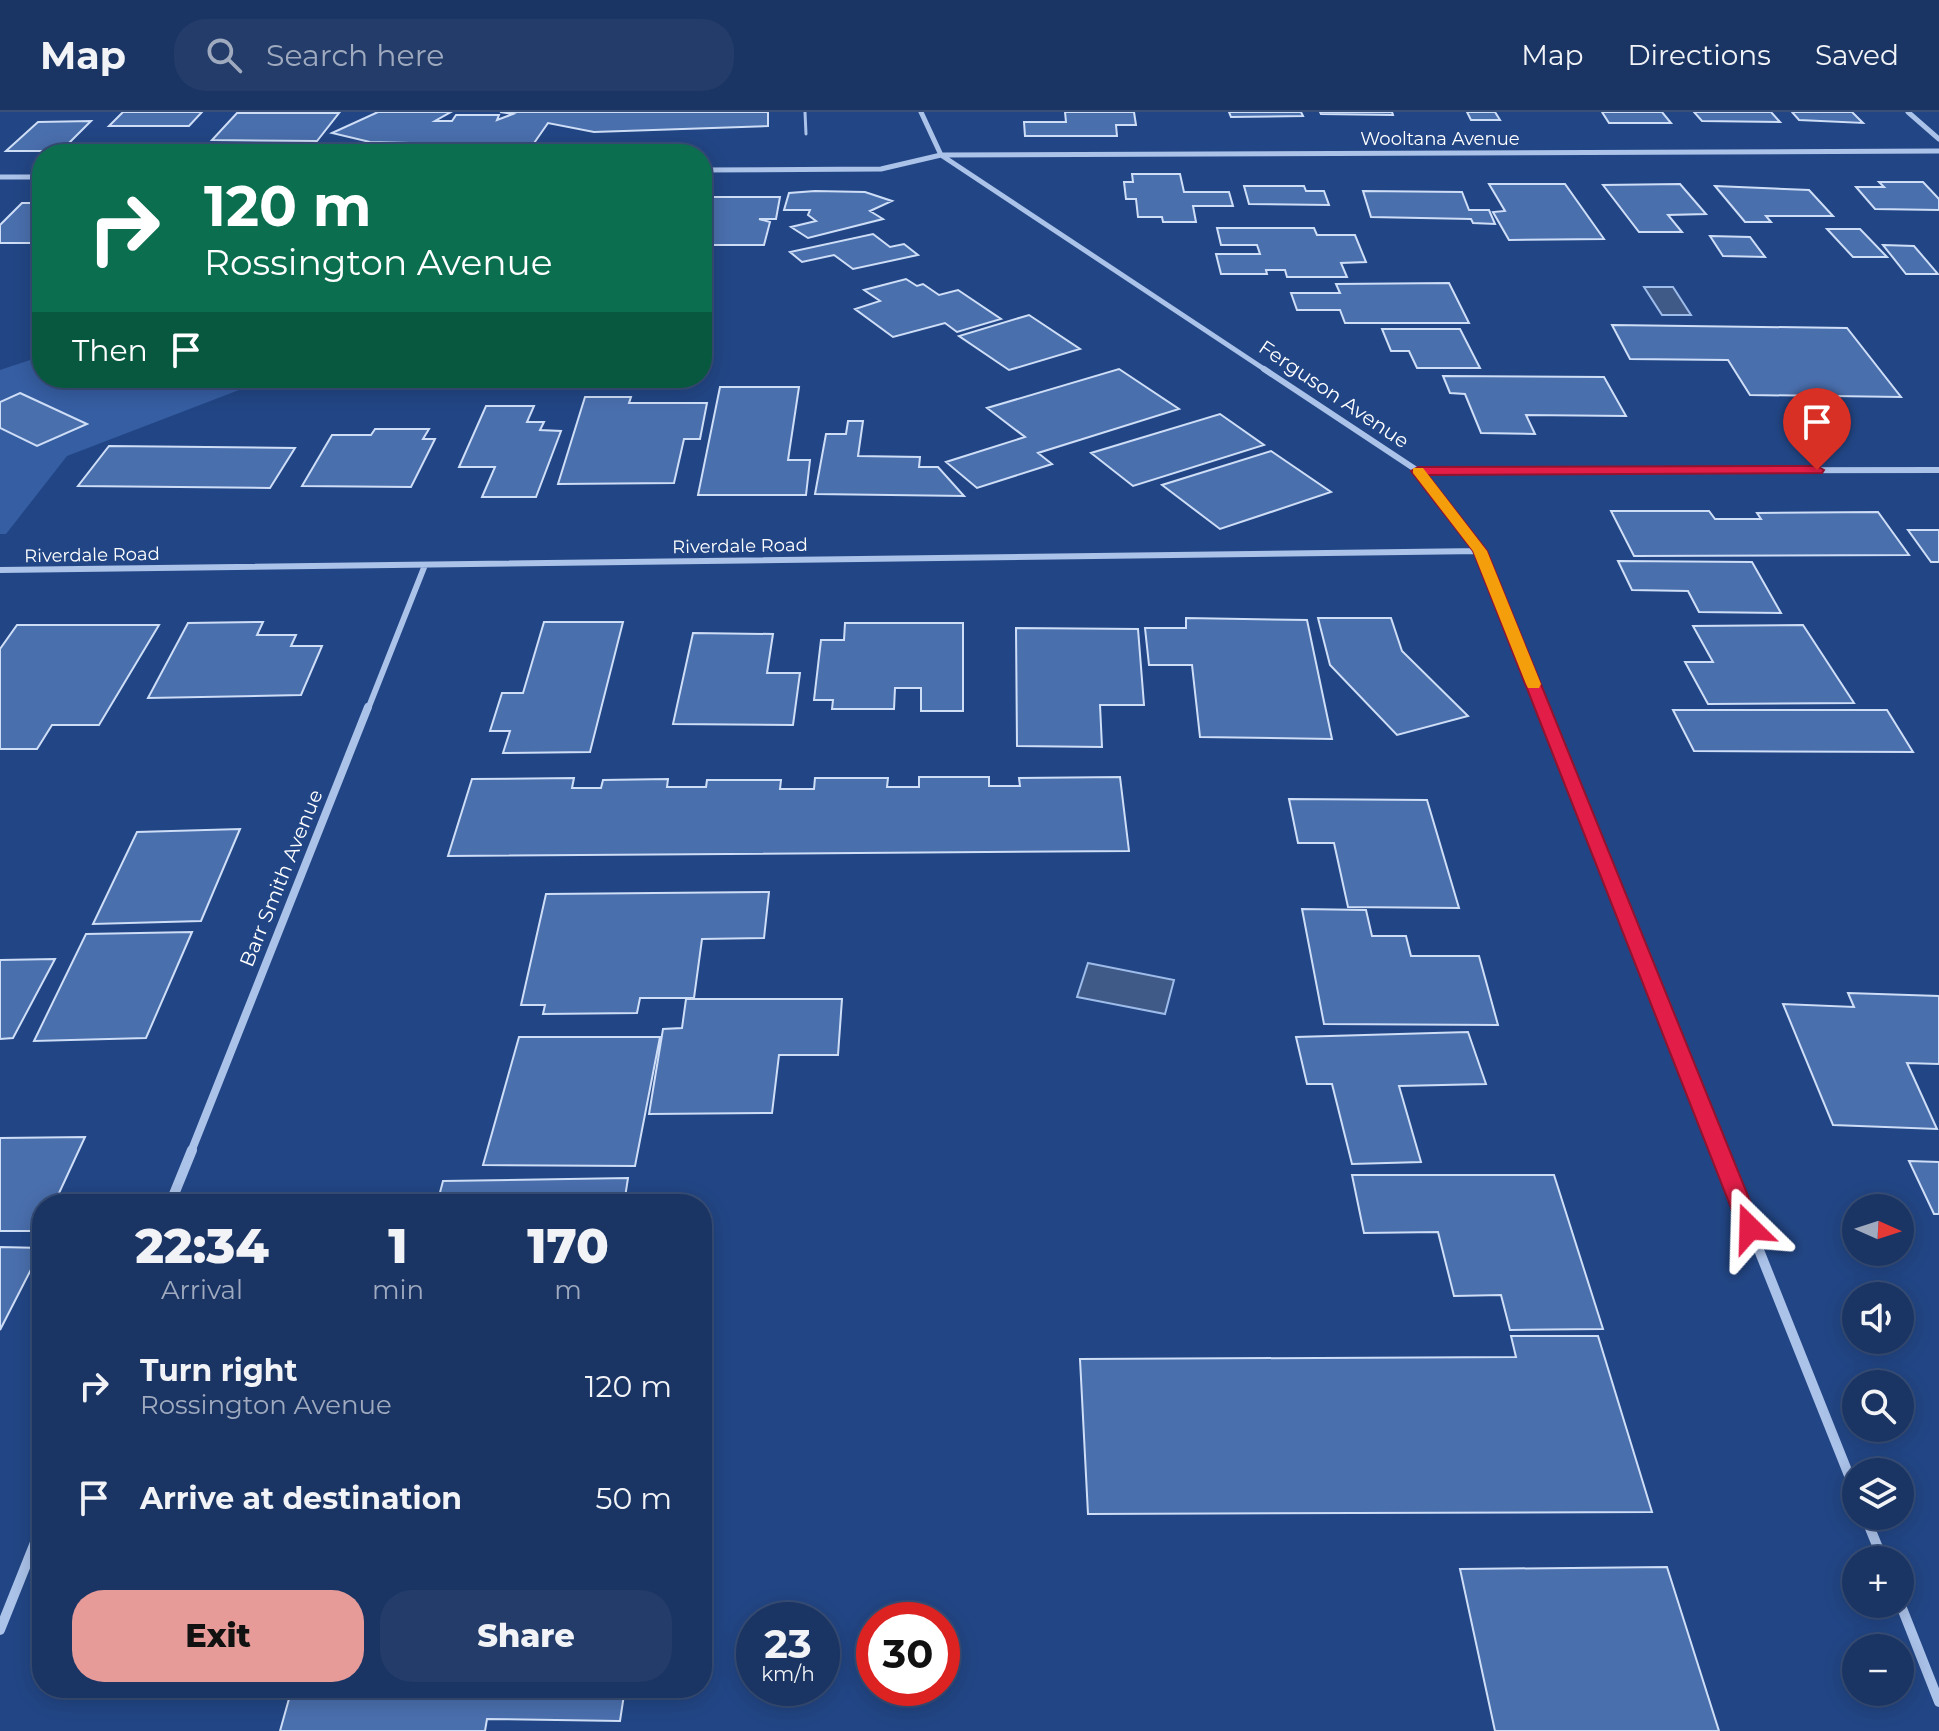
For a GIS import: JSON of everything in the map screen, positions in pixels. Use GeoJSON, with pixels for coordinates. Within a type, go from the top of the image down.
{"type":"FeatureCollection","features":[{"type":"Feature","properties":{"kind":"street"},"geometry":{"type":"LineString","coordinates":[[921,112],[941,155]]}},
{"type":"Feature","properties":{"kind":"street"},"geometry":{"type":"LineString","coordinates":[[1908,112],[1939,139]]}},
{"type":"Feature","properties":{"kind":"street","name":"Wooltana Avenue"},"geometry":{"type":"LineString","coordinates":[[712,170],[881,169],[941,155],[1939,151]]}},
{"type":"Feature","properties":{"kind":"street","name":"Ferguson Avenue"},"geometry":{"type":"LineString","coordinates":[[941,155],[1418,471],[1480,551],[1842,1458]]}},
{"type":"Feature","properties":{"kind":"street"},"geometry":{"type":"LineString","coordinates":[[0,177],[32,177]]}},
{"type":"Feature","properties":{"kind":"street"},"geometry":{"type":"LineString","coordinates":[[1418,471],[1939,470]]}},
{"type":"Feature","properties":{"kind":"street","name":"Riverdale Road"},"geometry":{"type":"LineString","coordinates":[[0,570],[1480,551]]}},
{"type":"Feature","properties":{"kind":"street","name":"Barr Smith Avenue"},"geometry":{"type":"LineString","coordinates":[[174,1194],[425,565]]}},
{"type":"Feature","properties":{"kind":"street"},"geometry":{"type":"LineString","coordinates":[[0,1630],[32,1550]]}},
{"type":"Feature","properties":{"kind":"street"},"geometry":{"type":"LineString","coordinates":[[1906,1618],[1939,1702]]}},
{"type":"Feature","properties":{"kind":"lane"},"geometry":{"type":"LineString","coordinates":[[805,112],[806,134]]}},
{"type":"Feature","properties":{"kind":"shaded area"},"geometry":{"type":"Polygon","coordinates":[[[1644,287],[1673,287],[1691,315],[1662,315],[1644,287]]]}},
{"type":"Feature","properties":{"kind":"shaded area"},"geometry":{"type":"Polygon","coordinates":[[[32,359],[32,388],[244,388],[67,456],[6,534],[0,534],[0,370],[32,359]]]}},
{"type":"Feature","properties":{"kind":"shaded area"},"geometry":{"type":"Polygon","coordinates":[[[1088,963],[1174,980],[1165,1014],[1077,997],[1088,963]]]}},
{"type":"Feature","properties":{"kind":"building"},"geometry":{"type":"Polygon","coordinates":[[[123,112],[202,112],[189,126],[109,126],[123,112]]]}},
{"type":"Feature","properties":{"kind":"building"},"geometry":{"type":"Polygon","coordinates":[[[378,112],[451,112],[435,121],[452,121],[456,115],[499,115],[497,120],[513,114],[500,112],[768,112],[768,126],[594,132],[548,123],[533,144],[370,142],[332,133],[378,112]]]}},
{"type":"Feature","properties":{"kind":"building"},"geometry":{"type":"Polygon","coordinates":[[[1065,112],[1134,112],[1136,125],[1116,125],[1117,136],[1025,136],[1024,122],[1066,122],[1065,112]]]}},
{"type":"Feature","properties":{"kind":"building"},"geometry":{"type":"Polygon","coordinates":[[[1229,112],[1301,112],[1303,116],[1231,117],[1229,112]]]}},
{"type":"Feature","properties":{"kind":"building"},"geometry":{"type":"Polygon","coordinates":[[[1392,112],[1393,115],[1321,114],[1392,112]]]}},
{"type":"Feature","properties":{"kind":"building"},"geometry":{"type":"Polygon","coordinates":[[[1467,112],[1495,112],[1500,120],[1471,120],[1467,112]]]}},
{"type":"Feature","properties":{"kind":"building"},"geometry":{"type":"Polygon","coordinates":[[[1602,112],[1662,112],[1671,123],[1609,123],[1602,112]]]}},
{"type":"Feature","properties":{"kind":"building"},"geometry":{"type":"Polygon","coordinates":[[[1694,112],[1771,112],[1780,122],[1702,121],[1694,112]]]}},
{"type":"Feature","properties":{"kind":"building"},"geometry":{"type":"Polygon","coordinates":[[[1792,112],[1852,112],[1863,123],[1799,120],[1792,112]]]}},
{"type":"Feature","properties":{"kind":"building"},"geometry":{"type":"Polygon","coordinates":[[[237,113],[339,113],[317,141],[212,140],[237,113]]]}},
{"type":"Feature","properties":{"kind":"building"},"geometry":{"type":"Polygon","coordinates":[[[91,121],[68,144],[32,144],[32,151],[6,151],[38,122],[91,121]]]}},
{"type":"Feature","properties":{"kind":"building"},"geometry":{"type":"Polygon","coordinates":[[[1132,174],[1180,174],[1184,192],[1229,192],[1233,206],[1193,206],[1196,222],[1163,222],[1162,217],[1138,217],[1136,199],[1126,199],[1124,182],[1133,182],[1132,174]]]}},
{"type":"Feature","properties":{"kind":"building"},"geometry":{"type":"Polygon","coordinates":[[[1879,182],[1923,182],[1939,199],[1939,210],[1875,209],[1856,187],[1884,187],[1879,182]]]}},
{"type":"Feature","properties":{"kind":"building"},"geometry":{"type":"Polygon","coordinates":[[[1489,184],[1565,184],[1604,239],[1509,240],[1493,212],[1505,211],[1489,184]]]}},
{"type":"Feature","properties":{"kind":"building"},"geometry":{"type":"Polygon","coordinates":[[[1680,184],[1706,214],[1668,215],[1682,232],[1639,232],[1603,185],[1680,184]]]}},
{"type":"Feature","properties":{"kind":"building"},"geometry":{"type":"Polygon","coordinates":[[[1244,186],[1304,186],[1306,191],[1324,191],[1329,205],[1249,204],[1244,186]]]}},
{"type":"Feature","properties":{"kind":"building"},"geometry":{"type":"Polygon","coordinates":[[[1715,186],[1809,190],[1833,216],[1766,216],[1771,222],[1745,222],[1715,186]]]}},
{"type":"Feature","properties":{"kind":"building"},"geometry":{"type":"Polygon","coordinates":[[[1363,191],[1462,192],[1469,210],[1489,210],[1495,224],[1473,223],[1471,219],[1371,217],[1363,191]]]}},
{"type":"Feature","properties":{"kind":"building"},"geometry":{"type":"Polygon","coordinates":[[[865,192],[892,201],[870,211],[883,219],[808,238],[791,227],[816,221],[808,215],[810,210],[784,210],[789,193],[865,192]]]}},
{"type":"Feature","properties":{"kind":"building"},"geometry":{"type":"Polygon","coordinates":[[[712,197],[780,197],[776,219],[759,219],[770,222],[764,245],[712,245],[712,197]]]}},
{"type":"Feature","properties":{"kind":"building"},"geometry":{"type":"Polygon","coordinates":[[[22,203],[32,203],[32,243],[0,243],[0,225],[22,203]]]}},
{"type":"Feature","properties":{"kind":"building"},"geometry":{"type":"Polygon","coordinates":[[[1217,228],[1314,228],[1317,235],[1355,235],[1366,262],[1341,263],[1347,277],[1287,277],[1285,270],[1266,270],[1267,274],[1221,274],[1216,254],[1260,254],[1257,245],[1221,245],[1217,228]]]}},
{"type":"Feature","properties":{"kind":"building"},"geometry":{"type":"Polygon","coordinates":[[[1827,229],[1860,229],[1887,257],[1853,257],[1827,229]]]}},
{"type":"Feature","properties":{"kind":"building"},"geometry":{"type":"Polygon","coordinates":[[[873,234],[890,247],[904,244],[918,255],[853,269],[834,255],[802,262],[790,252],[873,234]]]}},
{"type":"Feature","properties":{"kind":"building"},"geometry":{"type":"Polygon","coordinates":[[[1710,236],[1750,237],[1765,257],[1723,256],[1710,236]]]}},
{"type":"Feature","properties":{"kind":"building"},"geometry":{"type":"Polygon","coordinates":[[[1883,245],[1914,246],[1938,274],[1906,274],[1883,245]]]}},
{"type":"Feature","properties":{"kind":"building"},"geometry":{"type":"Polygon","coordinates":[[[906,279],[917,286],[923,284],[939,295],[958,290],[1001,319],[957,332],[945,323],[893,337],[855,309],[880,301],[864,290],[906,279]]]}},
{"type":"Feature","properties":{"kind":"building"},"geometry":{"type":"Polygon","coordinates":[[[1449,283],[1469,323],[1345,323],[1340,310],[1297,310],[1291,293],[1340,293],[1336,284],[1449,283]]]}},
{"type":"Feature","properties":{"kind":"building"},"geometry":{"type":"Polygon","coordinates":[[[1029,315],[1080,349],[1009,370],[959,336],[1029,315]]]}},
{"type":"Feature","properties":{"kind":"building"},"geometry":{"type":"Polygon","coordinates":[[[1612,325],[1847,328],[1901,397],[1750,395],[1728,360],[1630,359],[1612,325]]]}},
{"type":"Feature","properties":{"kind":"building"},"geometry":{"type":"Polygon","coordinates":[[[1382,329],[1460,329],[1480,368],[1417,368],[1409,351],[1391,351],[1382,329]]]}},
{"type":"Feature","properties":{"kind":"building"},"geometry":{"type":"Polygon","coordinates":[[[1119,369],[1179,409],[1038,453],[1052,464],[977,488],[946,462],[1025,437],[987,408],[1119,369]]]}},
{"type":"Feature","properties":{"kind":"building"},"geometry":{"type":"Polygon","coordinates":[[[1443,376],[1604,377],[1626,416],[1526,415],[1535,434],[1481,433],[1465,394],[1450,393],[1443,376]]]}},
{"type":"Feature","properties":{"kind":"building"},"geometry":{"type":"Polygon","coordinates":[[[720,387],[799,387],[788,460],[810,460],[806,495],[698,495],[720,387]]]}},
{"type":"Feature","properties":{"kind":"building"},"geometry":{"type":"Polygon","coordinates":[[[20,393],[87,424],[37,446],[0,428],[0,402],[20,393]]]}},
{"type":"Feature","properties":{"kind":"building"},"geometry":{"type":"Polygon","coordinates":[[[585,397],[631,397],[629,403],[707,403],[700,439],[684,439],[674,483],[558,484],[585,397]]]}},
{"type":"Feature","properties":{"kind":"building"},"geometry":{"type":"Polygon","coordinates":[[[486,406],[534,406],[527,422],[544,422],[540,430],[561,431],[536,497],[482,497],[495,467],[459,467],[486,406]]]}},
{"type":"Feature","properties":{"kind":"building"},"geometry":{"type":"Polygon","coordinates":[[[1220,414],[1264,445],[1133,486],[1091,453],[1220,414]]]}},
{"type":"Feature","properties":{"kind":"building"},"geometry":{"type":"Polygon","coordinates":[[[848,421],[863,421],[858,456],[920,457],[919,467],[938,467],[964,496],[815,494],[826,434],[846,434],[848,421]]]}},
{"type":"Feature","properties":{"kind":"building"},"geometry":{"type":"Polygon","coordinates":[[[375,429],[429,429],[423,439],[435,439],[411,487],[302,486],[332,435],[371,435],[375,429]]]}},
{"type":"Feature","properties":{"kind":"building"},"geometry":{"type":"Polygon","coordinates":[[[109,446],[295,448],[270,488],[78,486],[109,446]]]}},
{"type":"Feature","properties":{"kind":"building"},"geometry":{"type":"Polygon","coordinates":[[[1271,451],[1331,492],[1220,529],[1162,485],[1271,451]]]}},
{"type":"Feature","properties":{"kind":"building"},"geometry":{"type":"Polygon","coordinates":[[[1611,511],[1709,511],[1715,519],[1761,519],[1757,513],[1878,512],[1909,555],[1634,556],[1611,511]]]}},
{"type":"Feature","properties":{"kind":"building"},"geometry":{"type":"Polygon","coordinates":[[[1908,530],[1939,530],[1939,562],[1931,562],[1908,530]]]}},
{"type":"Feature","properties":{"kind":"building"},"geometry":{"type":"Polygon","coordinates":[[[1618,561],[1752,562],[1781,613],[1699,612],[1688,591],[1632,590],[1618,561]]]}},
{"type":"Feature","properties":{"kind":"building"},"geometry":{"type":"Polygon","coordinates":[[[1186,618],[1307,620],[1332,739],[1200,737],[1192,665],[1149,665],[1145,628],[1186,628],[1186,618]]]}},
{"type":"Feature","properties":{"kind":"building"},"geometry":{"type":"Polygon","coordinates":[[[1318,618],[1391,618],[1402,651],[1468,716],[1397,735],[1330,665],[1318,618]]]}},
{"type":"Feature","properties":{"kind":"building"},"geometry":{"type":"Polygon","coordinates":[[[263,622],[257,635],[296,635],[291,646],[322,646],[301,695],[148,698],[188,623],[263,622]]]}},
{"type":"Feature","properties":{"kind":"building"},"geometry":{"type":"Polygon","coordinates":[[[544,622],[623,622],[590,752],[503,753],[510,731],[490,731],[502,693],[523,693],[544,622]]]}},
{"type":"Feature","properties":{"kind":"building"},"geometry":{"type":"Polygon","coordinates":[[[845,623],[963,623],[963,711],[921,711],[921,688],[895,688],[894,709],[832,709],[833,700],[814,700],[821,640],[844,640],[845,623]]]}},
{"type":"Feature","properties":{"kind":"building"},"geometry":{"type":"Polygon","coordinates":[[[17,625],[159,625],[99,725],[52,725],[37,749],[0,749],[0,649],[17,625]]]}},
{"type":"Feature","properties":{"kind":"building"},"geometry":{"type":"Polygon","coordinates":[[[1803,625],[1854,703],[1708,704],[1685,662],[1713,662],[1693,626],[1803,625]]]}},
{"type":"Feature","properties":{"kind":"building"},"geometry":{"type":"Polygon","coordinates":[[[1016,628],[1138,629],[1144,705],[1100,705],[1102,747],[1017,746],[1016,628]]]}},
{"type":"Feature","properties":{"kind":"building"},"geometry":{"type":"Polygon","coordinates":[[[693,633],[773,634],[767,673],[800,673],[793,725],[673,724],[693,633]]]}},
{"type":"Feature","properties":{"kind":"building"},"geometry":{"type":"Polygon","coordinates":[[[1673,710],[1887,710],[1913,752],[1694,751],[1673,710]]]}},
{"type":"Feature","properties":{"kind":"building"},"geometry":{"type":"Polygon","coordinates":[[[919,777],[989,777],[989,786],[1020,786],[1019,778],[1120,777],[1129,851],[448,856],[472,779],[574,778],[572,788],[601,788],[603,780],[668,779],[667,787],[706,787],[707,780],[781,780],[780,789],[814,789],[815,778],[888,778],[887,787],[919,787],[919,777]]]}},
{"type":"Feature","properties":{"kind":"building"},"geometry":{"type":"Polygon","coordinates":[[[1289,799],[1427,800],[1459,908],[1348,907],[1334,843],[1298,843],[1289,799]]]}},
{"type":"Feature","properties":{"kind":"building"},"geometry":{"type":"Polygon","coordinates":[[[240,829],[201,921],[93,924],[137,832],[240,829]]]}},
{"type":"Feature","properties":{"kind":"building"},"geometry":{"type":"Polygon","coordinates":[[[769,892],[764,938],[702,939],[694,998],[640,998],[637,1013],[543,1014],[545,1005],[521,1005],[546,894],[769,892]]]}},
{"type":"Feature","properties":{"kind":"building"},"geometry":{"type":"Polygon","coordinates":[[[1302,909],[1366,910],[1372,936],[1406,936],[1411,956],[1479,956],[1498,1025],[1324,1024],[1302,909]]]}},
{"type":"Feature","properties":{"kind":"building"},"geometry":{"type":"Polygon","coordinates":[[[192,932],[146,1038],[34,1041],[86,934],[192,932]]]}},
{"type":"Feature","properties":{"kind":"building"},"geometry":{"type":"Polygon","coordinates":[[[55,959],[13,1038],[0,1039],[0,960],[55,959]]]}},
{"type":"Feature","properties":{"kind":"building"},"geometry":{"type":"Polygon","coordinates":[[[1848,993],[1939,996],[1939,1064],[1907,1063],[1937,1129],[1833,1125],[1783,1004],[1854,1007],[1848,993]]]}},
{"type":"Feature","properties":{"kind":"building"},"geometry":{"type":"Polygon","coordinates":[[[686,999],[842,999],[838,1055],[779,1055],[772,1113],[649,1114],[663,1029],[682,1028],[686,999]]]}},
{"type":"Feature","properties":{"kind":"building"},"geometry":{"type":"Polygon","coordinates":[[[1468,1032],[1486,1084],[1399,1086],[1421,1162],[1352,1164],[1332,1084],[1307,1084],[1296,1037],[1468,1032]]]}},
{"type":"Feature","properties":{"kind":"building"},"geometry":{"type":"Polygon","coordinates":[[[519,1037],[660,1037],[635,1166],[483,1165],[519,1037]]]}},
{"type":"Feature","properties":{"kind":"building"},"geometry":{"type":"Polygon","coordinates":[[[85,1137],[59,1194],[32,1194],[32,1231],[0,1231],[0,1138],[85,1137]]]}},
{"type":"Feature","properties":{"kind":"building"},"geometry":{"type":"Polygon","coordinates":[[[1909,1161],[1939,1162],[1939,1214],[1934,1214],[1909,1161]]]}},
{"type":"Feature","properties":{"kind":"building"},"geometry":{"type":"Polygon","coordinates":[[[1352,1175],[1554,1175],[1603,1329],[1510,1330],[1501,1295],[1454,1296],[1438,1232],[1364,1233],[1352,1175]]]}},
{"type":"Feature","properties":{"kind":"building"},"geometry":{"type":"Polygon","coordinates":[[[628,1178],[626,1194],[440,1194],[443,1181],[628,1178]]]}},
{"type":"Feature","properties":{"kind":"building"},"geometry":{"type":"Polygon","coordinates":[[[0,1247],[32,1248],[32,1268],[0,1330],[0,1247]]]}},
{"type":"Feature","properties":{"kind":"building"},"geometry":{"type":"Polygon","coordinates":[[[1511,1336],[1598,1336],[1652,1512],[1088,1514],[1080,1359],[1516,1357],[1511,1336]]]}},
{"type":"Feature","properties":{"kind":"building"},"geometry":{"type":"Polygon","coordinates":[[[1667,1567],[1719,1731],[1495,1731],[1460,1569],[1667,1567]]]}},
{"type":"Feature","properties":{"kind":"building"},"geometry":{"type":"Polygon","coordinates":[[[289,1698],[623,1698],[620,1721],[487,1719],[485,1731],[280,1731],[289,1698]]]}},
{"type":"Feature","properties":{"kind":"slow traffic"},"geometry":{"type":"LineString","coordinates":[[1418,471],[1480,551],[1533,684]]}},
{"type":"Feature","properties":{"kind":"route"},"geometry":{"type":"LineString","coordinates":[[1750,1228],[1480,551],[1418,471],[1817,470]]}}]}
